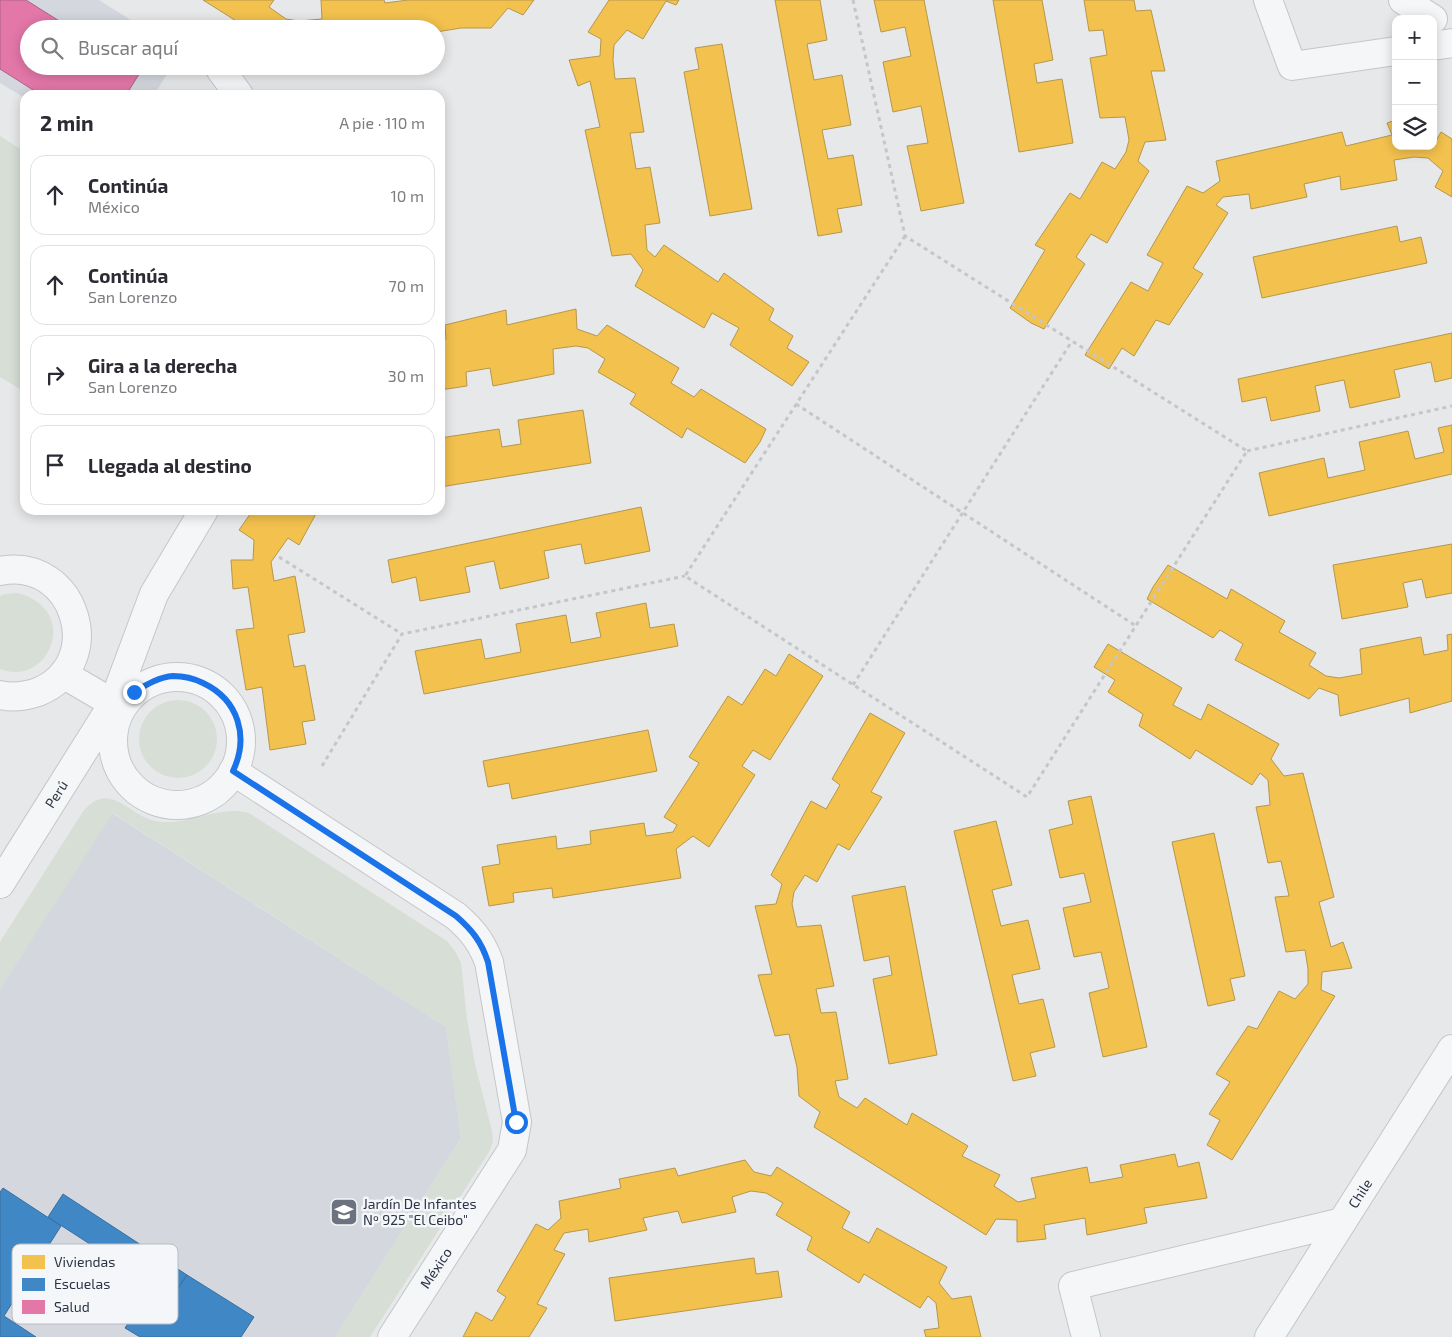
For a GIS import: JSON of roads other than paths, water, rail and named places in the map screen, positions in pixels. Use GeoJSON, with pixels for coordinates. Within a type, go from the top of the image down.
{"type":"FeatureCollection","features":[{"type":"Feature","properties":{"kind":"street"},"geometry":{"type":"LineString","coordinates":[[1268,0],[1292,66],[1392,52]]}},
{"type":"Feature","properties":{"kind":"street"},"geometry":{"type":"LineString","coordinates":[[1403,0],[1427,15]]}},
{"type":"Feature","properties":{"kind":"street"},"geometry":{"type":"LineString","coordinates":[[1437,22],[1452,31]]}},
{"type":"Feature","properties":{"kind":"street"},"geometry":{"type":"LineString","coordinates":[[1437,45],[1452,43]]}},
{"type":"Feature","properties":{"kind":"street"},"geometry":{"type":"LineString","coordinates":[[224,75],[235,90]]}},
{"type":"Feature","properties":{"kind":"street"},"geometry":{"type":"LineString","coordinates":[[117,706],[134,692],[152,681],[173,676],[194,679],[214,688],[229,703],[238,721],[241,742],[239,759],[226,782],[210,796],[190,803],[169,805],[149,798],[131,786],[119,769],[112,749],[117,706],[154,594],[201,515]]}},
{"type":"Feature","properties":{"kind":"street"},"geometry":{"type":"LineString","coordinates":[[0,571],[10,569],[31,572],[50,580],[65,595],[75,614],[77,635],[74,655],[62,674],[47,688],[27,696],[0,695]]}},
{"type":"Feature","properties":{"kind":"street"},"geometry":{"type":"LineString","coordinates":[[62,674],[117,706]]}},
{"type":"Feature","properties":{"kind":"street","name":"Perú"},"geometry":{"type":"LineString","coordinates":[[0,884],[117,706]]}},
{"type":"Feature","properties":{"kind":"street","name":"México"},"geometry":{"type":"LineString","coordinates":[[233,771],[456,916],[472,930],[483,947],[488,962],[507,1058],[516,1122],[512,1150],[392,1337]]}},
{"type":"Feature","properties":{"kind":"street","name":"Chile"},"geometry":{"type":"LineString","coordinates":[[1269,1337],[1452,1049]]}},
{"type":"Feature","properties":{"kind":"street"},"geometry":{"type":"LineString","coordinates":[[1086,1337],[1073,1286],[1342,1222]]}},
{"type":"Feature","properties":{"kind":"place","name":"Jardín De Infantes Nº 925 \"El Ceibo\""},"geometry":{"type":"Point","coordinates":[344,1212]}}]}
